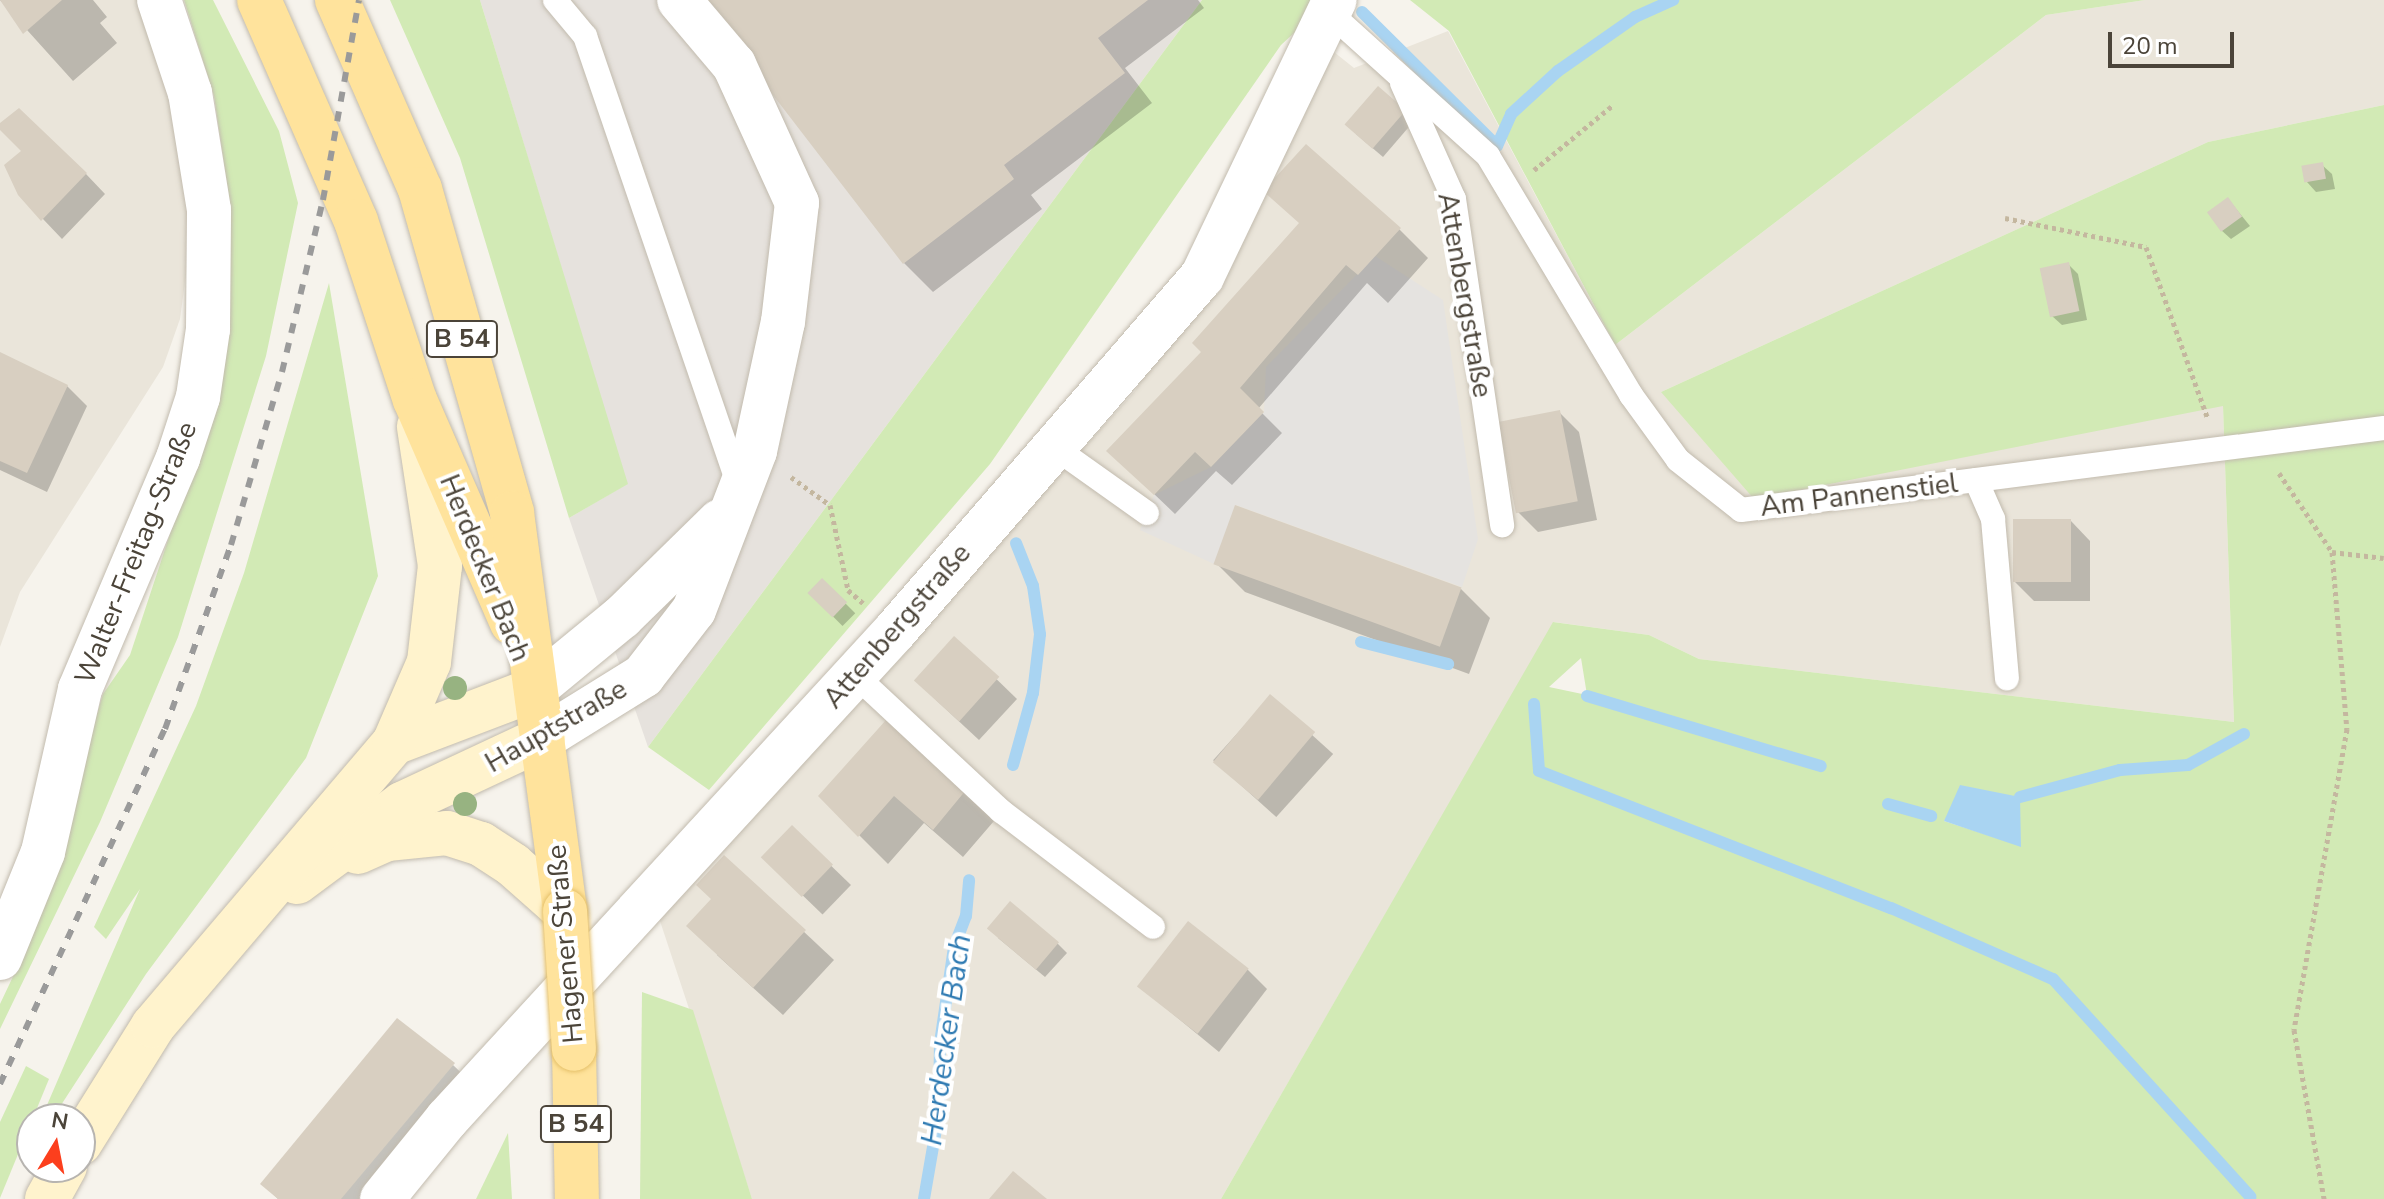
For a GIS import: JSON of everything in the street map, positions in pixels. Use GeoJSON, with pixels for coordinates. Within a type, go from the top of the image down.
{"type":"FeatureCollection","features":[{"type":"Feature","properties":{"kind":"main road","name":"Herdecker Bach"},"geometry":{"type":"LineString","coordinates":[[259,0],[356,221],[415,400],[511,618],[533,690]]}},
{"type":"Feature","properties":{"kind":"main road","name":"Herdecker Bach"},"geometry":{"type":"LineString","coordinates":[[337,0],[420,189],[512,513],[533,690]]}},
{"type":"Feature","properties":{"kind":"main road","name":"Hagener Straße"},"geometry":{"type":"LineString","coordinates":[[533,690],[543,738],[565,911],[574,1049],[577,1199]]}},
{"type":"Feature","properties":{"kind":"street","name":"Walter-Freitag-Straße"},"geometry":{"type":"LineString","coordinates":[[0,958],[43,852],[80,689],[168,485],[198,397],[208,329],[209,210],[190,93],[159,0]]}},
{"type":"Feature","properties":{"kind":"street","name":"Hauptstraße"},"geometry":{"type":"LineString","coordinates":[[249,912],[312,872],[402,804],[543,738],[643,676],[694,610],[755,451],[783,322],[797,203],[734,65],[679,0]]}},
{"type":"Feature","properties":{"kind":"street","name":"Attenbergstraße"},"geometry":{"type":"LineString","coordinates":[[382,1199],[447,1119],[895,631],[1202,277],[1333,7]]}},
{"type":"Feature","properties":{"kind":"street","name":"Hauptstraße"},"geometry":{"type":"LineString","coordinates":[[96,1117],[153,1026],[394,743],[429,662],[440,566],[415,400]]}},
{"type":"Feature","properties":{"kind":"street","name":"Hauptstraße"},"geometry":{"type":"LineString","coordinates":[[394,743],[533,690],[622,617],[734,500]]}},
{"type":"Feature","properties":{"kind":"street","name":"Hauptstraße"},"geometry":{"type":"LineString","coordinates":[[312,872],[387,839],[447,833],[481,844],[513,865],[565,911]]}},
{"type":"Feature","properties":{"kind":"lane"},"geometry":{"type":"LineString","coordinates":[[555,0],[585,36],[734,500]]}},
{"type":"Feature","properties":{"kind":"lane","name":"Am Pannenstiel"},"geometry":{"type":"LineString","coordinates":[[1333,7],[1398,74],[1488,156],[1640,408],[1678,460],[1741,510],[2384,428]]}},
{"type":"Feature","properties":{"kind":"lane","name":"Attenbergstraße"},"geometry":{"type":"LineString","coordinates":[[1398,74],[1454,199],[1502,525]]}},
{"type":"Feature","properties":{"kind":"lane"},"geometry":{"type":"LineString","coordinates":[[1054,447],[1147,513]]}},
{"type":"Feature","properties":{"kind":"lane"},"geometry":{"type":"LineString","coordinates":[[1976,480],[1993,519],[2007,678]]}},
{"type":"Feature","properties":{"kind":"lane"},"geometry":{"type":"LineString","coordinates":[[855,675],[1001,811],[1153,927]]}},
{"type":"Feature","properties":{"kind":"path"},"geometry":{"type":"LineString","coordinates":[[1509,191],[1612,106]]}},
{"type":"Feature","properties":{"kind":"path"},"geometry":{"type":"LineString","coordinates":[[2005,218],[2146,247],[2219,448]]}},
{"type":"Feature","properties":{"kind":"path"},"geometry":{"type":"LineString","coordinates":[[2259,443],[2332,552],[2347,729],[2294,1030],[2324,1199]]}},
{"type":"Feature","properties":{"kind":"path"},"geometry":{"type":"LineString","coordinates":[[830,505],[848,590],[895,631]]}},
{"type":"Feature","properties":{"kind":"path"},"geometry":{"type":"LineString","coordinates":[[2332,552],[2384,558]]}},
{"type":"Feature","properties":{"kind":"shaded area"},"geometry":{"type":"Polygon","coordinates":[[[0,0],[159,0],[202,156],[180,319],[163,367],[20,592],[0,647],[0,0]]]}},
{"type":"Feature","properties":{"kind":"shaded area"},"geometry":{"type":"Polygon","coordinates":[[[480,0],[1202,0],[648,747],[569,518],[627,484],[480,0]]]}},
{"type":"Feature","properties":{"kind":"shaded area"},"geometry":{"type":"Polygon","coordinates":[[[2145,0],[2384,0],[2384,105],[2208,142],[1661,392],[2223,406],[2234,722],[1699,659],[1649,635],[1554,622],[1221,1199],[752,1199],[659,918],[1135,391],[1334,52],[1354,68],[1448,31],[1615,345],[2046,15],[2145,0]]]}},
{"type":"Feature","properties":{"kind":"shaded area"},"geometry":{"type":"Polygon","coordinates":[[[1375,256],[1443,300],[1478,539],[1462,587],[1236,505],[1214,564],[1140,530],[1154,495],[1211,467],[1264,412],[1266,367],[1375,256]]]}},
{"type":"Feature","properties":{"kind":"green space"},"geometry":{"type":"Polygon","coordinates":[[[184,0],[213,0],[279,131],[298,203],[266,356],[178,637],[100,822],[0,1029],[0,1004],[27,947],[103,694],[130,655],[213,404],[229,309],[231,210],[214,96],[184,0]]]}},
{"type":"Feature","properties":{"kind":"green space"},"geometry":{"type":"Polygon","coordinates":[[[390,0],[480,0],[628,484],[569,518],[460,158],[390,0]]]}},
{"type":"Feature","properties":{"kind":"green space"},"geometry":{"type":"Polygon","coordinates":[[[1202,0],[1330,0],[1281,45],[990,464],[709,790],[648,747],[1202,0]]]}},
{"type":"Feature","properties":{"kind":"green space"},"geometry":{"type":"Polygon","coordinates":[[[1410,0],[2145,0],[2046,15],[1615,345],[1449,31],[1410,0]]]}},
{"type":"Feature","properties":{"kind":"green space"},"geometry":{"type":"Polygon","coordinates":[[[2384,105],[2384,1199],[1221,1199],[1553,622],[1649,635],[1699,659],[2234,722],[2223,406],[1754,499],[1661,392],[2208,142],[2384,105]],[[1581,658],[1549,687],[1587,695],[1581,658]],[[1953,807],[1944,821],[2021,846],[1953,807]]]}},
{"type":"Feature","properties":{"kind":"green space"},"geometry":{"type":"Polygon","coordinates":[[[329,283],[378,576],[306,758],[146,974],[62,1103],[48,1103],[140,889],[106,939],[94,927],[196,706],[244,573],[329,283]]]}},
{"type":"Feature","properties":{"kind":"green space"},"geometry":{"type":"Polygon","coordinates":[[[642,992],[693,1010],[752,1199],[640,1199],[642,992]]]}},
{"type":"Feature","properties":{"kind":"green space"},"geometry":{"type":"Polygon","coordinates":[[[26,1066],[49,1079],[39,1103],[16,1103],[16,1159],[0,1198],[0,1122],[26,1066]]]}},
{"type":"Feature","properties":{"kind":"green space"},"geometry":{"type":"Polygon","coordinates":[[[508,1133],[512,1199],[476,1199],[508,1133]]]}},
{"type":"Feature","properties":{"kind":"water"},"geometry":{"type":"Polygon","coordinates":[[[1960,785],[2020,797],[2021,847],[1944,821],[1960,785]]]}},
{"type":"Feature","properties":{"kind":"building"},"geometry":{"type":"Polygon","coordinates":[[[0,0],[62,0],[23,34],[0,0]]]}},
{"type":"Feature","properties":{"kind":"building"},"geometry":{"type":"Polygon","coordinates":[[[700,0],[1148,0],[1098,38],[1125,73],[1004,165],[1014,179],[903,264],[700,0]]]}},
{"type":"Feature","properties":{"kind":"building"},"geometry":{"type":"Polygon","coordinates":[[[1378,86],[1406,110],[1372,149],[1345,124],[1378,86]]]}},
{"type":"Feature","properties":{"kind":"building"},"geometry":{"type":"Polygon","coordinates":[[[19,108],[87,173],[41,221],[18,195],[4,165],[21,151],[0,130],[0,123],[19,108]]]}},
{"type":"Feature","properties":{"kind":"building"},"geometry":{"type":"Polygon","coordinates":[[[1306,144],[1401,228],[1358,275],[1346,265],[1240,388],[1264,412],[1211,467],[1195,452],[1154,495],[1106,451],[1201,352],[1192,343],[1299,223],[1263,191],[1306,144]]]}},
{"type":"Feature","properties":{"kind":"building"},"geometry":{"type":"Polygon","coordinates":[[[2323,162],[2326,179],[2304,183],[2301,166],[2323,162]]]}},
{"type":"Feature","properties":{"kind":"building"},"geometry":{"type":"Polygon","coordinates":[[[2228,197],[2242,216],[2221,232],[2207,212],[2228,197]]]}},
{"type":"Feature","properties":{"kind":"building"},"geometry":{"type":"Polygon","coordinates":[[[2069,262],[2079,311],[2050,317],[2040,268],[2069,262]]]}},
{"type":"Feature","properties":{"kind":"building"},"geometry":{"type":"Polygon","coordinates":[[[0,352],[68,385],[27,473],[0,461],[0,352]]]}},
{"type":"Feature","properties":{"kind":"building"},"geometry":{"type":"Polygon","coordinates":[[[1560,410],[1578,501],[1516,513],[1498,422],[1560,410]]]}},
{"type":"Feature","properties":{"kind":"building"},"geometry":{"type":"Polygon","coordinates":[[[1235,505],[1461,587],[1440,647],[1213,564],[1235,505]]]}},
{"type":"Feature","properties":{"kind":"building"},"geometry":{"type":"Polygon","coordinates":[[[2013,519],[2071,519],[2071,582],[2013,582],[2013,519]]]}},
{"type":"Feature","properties":{"kind":"building"},"geometry":{"type":"Polygon","coordinates":[[[822,578],[847,602],[833,617],[807,593],[822,578]]]}},
{"type":"Feature","properties":{"kind":"building"},"geometry":{"type":"Polygon","coordinates":[[[954,636],[999,677],[959,721],[914,681],[954,636]]]}},
{"type":"Feature","properties":{"kind":"building"},"geometry":{"type":"Polygon","coordinates":[[[1270,694],[1315,732],[1258,800],[1213,762],[1270,694]]]}},
{"type":"Feature","properties":{"kind":"building"},"geometry":{"type":"Polygon","coordinates":[[[886,720],[966,790],[933,830],[894,796],[858,837],[818,796],[886,720]]]}},
{"type":"Feature","properties":{"kind":"building"},"geometry":{"type":"Polygon","coordinates":[[[792,825],[833,865],[802,897],[761,857],[792,825]]]}},
{"type":"Feature","properties":{"kind":"building"},"geometry":{"type":"Polygon","coordinates":[[[724,855],[806,930],[753,988],[686,926],[711,899],[696,885],[724,855]]]}},
{"type":"Feature","properties":{"kind":"building"},"geometry":{"type":"Polygon","coordinates":[[[1010,901],[1059,942],[1036,970],[987,929],[1010,901]]]}},
{"type":"Feature","properties":{"kind":"building"},"geometry":{"type":"Polygon","coordinates":[[[1188,921],[1249,968],[1198,1034],[1137,986],[1188,921]]]}},
{"type":"Feature","properties":{"kind":"building"},"geometry":{"type":"Polygon","coordinates":[[[397,1018],[455,1063],[341,1199],[278,1199],[260,1184],[397,1018]]]}},
{"type":"Feature","properties":{"kind":"building"},"geometry":{"type":"Polygon","coordinates":[[[1013,1171],[1047,1199],[989,1199],[1013,1171]]]}},
{"type":"Feature","properties":{"kind":"waterway"},"geometry":{"type":"LineString","coordinates":[[1362,12],[1497,146],[1511,114],[1558,71],[1635,17],[1673,0]]}},
{"type":"Feature","properties":{"kind":"waterway","name":"Herdecker Bach"},"geometry":{"type":"LineString","coordinates":[[1013,765],[1033,693],[1040,634],[1033,586],[1016,543]]}},
{"type":"Feature","properties":{"kind":"waterway"},"geometry":{"type":"LineString","coordinates":[[1361,642],[1448,664]]}},
{"type":"Feature","properties":{"kind":"waterway"},"geometry":{"type":"LineString","coordinates":[[1587,696],[1821,766]]}},
{"type":"Feature","properties":{"kind":"waterway"},"geometry":{"type":"LineString","coordinates":[[1534,704],[1539,771],[1891,908],[2053,979],[2251,1197]]}},
{"type":"Feature","properties":{"kind":"waterway"},"geometry":{"type":"LineString","coordinates":[[2020,797],[2120,770],[2188,765],[2244,734]]}},
{"type":"Feature","properties":{"kind":"waterway"},"geometry":{"type":"LineString","coordinates":[[1888,804],[1931,816]]}},
{"type":"Feature","properties":{"kind":"waterway","name":"Herdecker Bach"},"geometry":{"type":"LineString","coordinates":[[924,1199],[939,1112],[940,1043],[954,947],[966,916],[969,880]]}},
{"type":"Feature","properties":{"kind":"railway"},"geometry":{"type":"LineString","coordinates":[[0,1084],[165,729],[231,545],[282,372],[323,200],[359,0]]}}]}
